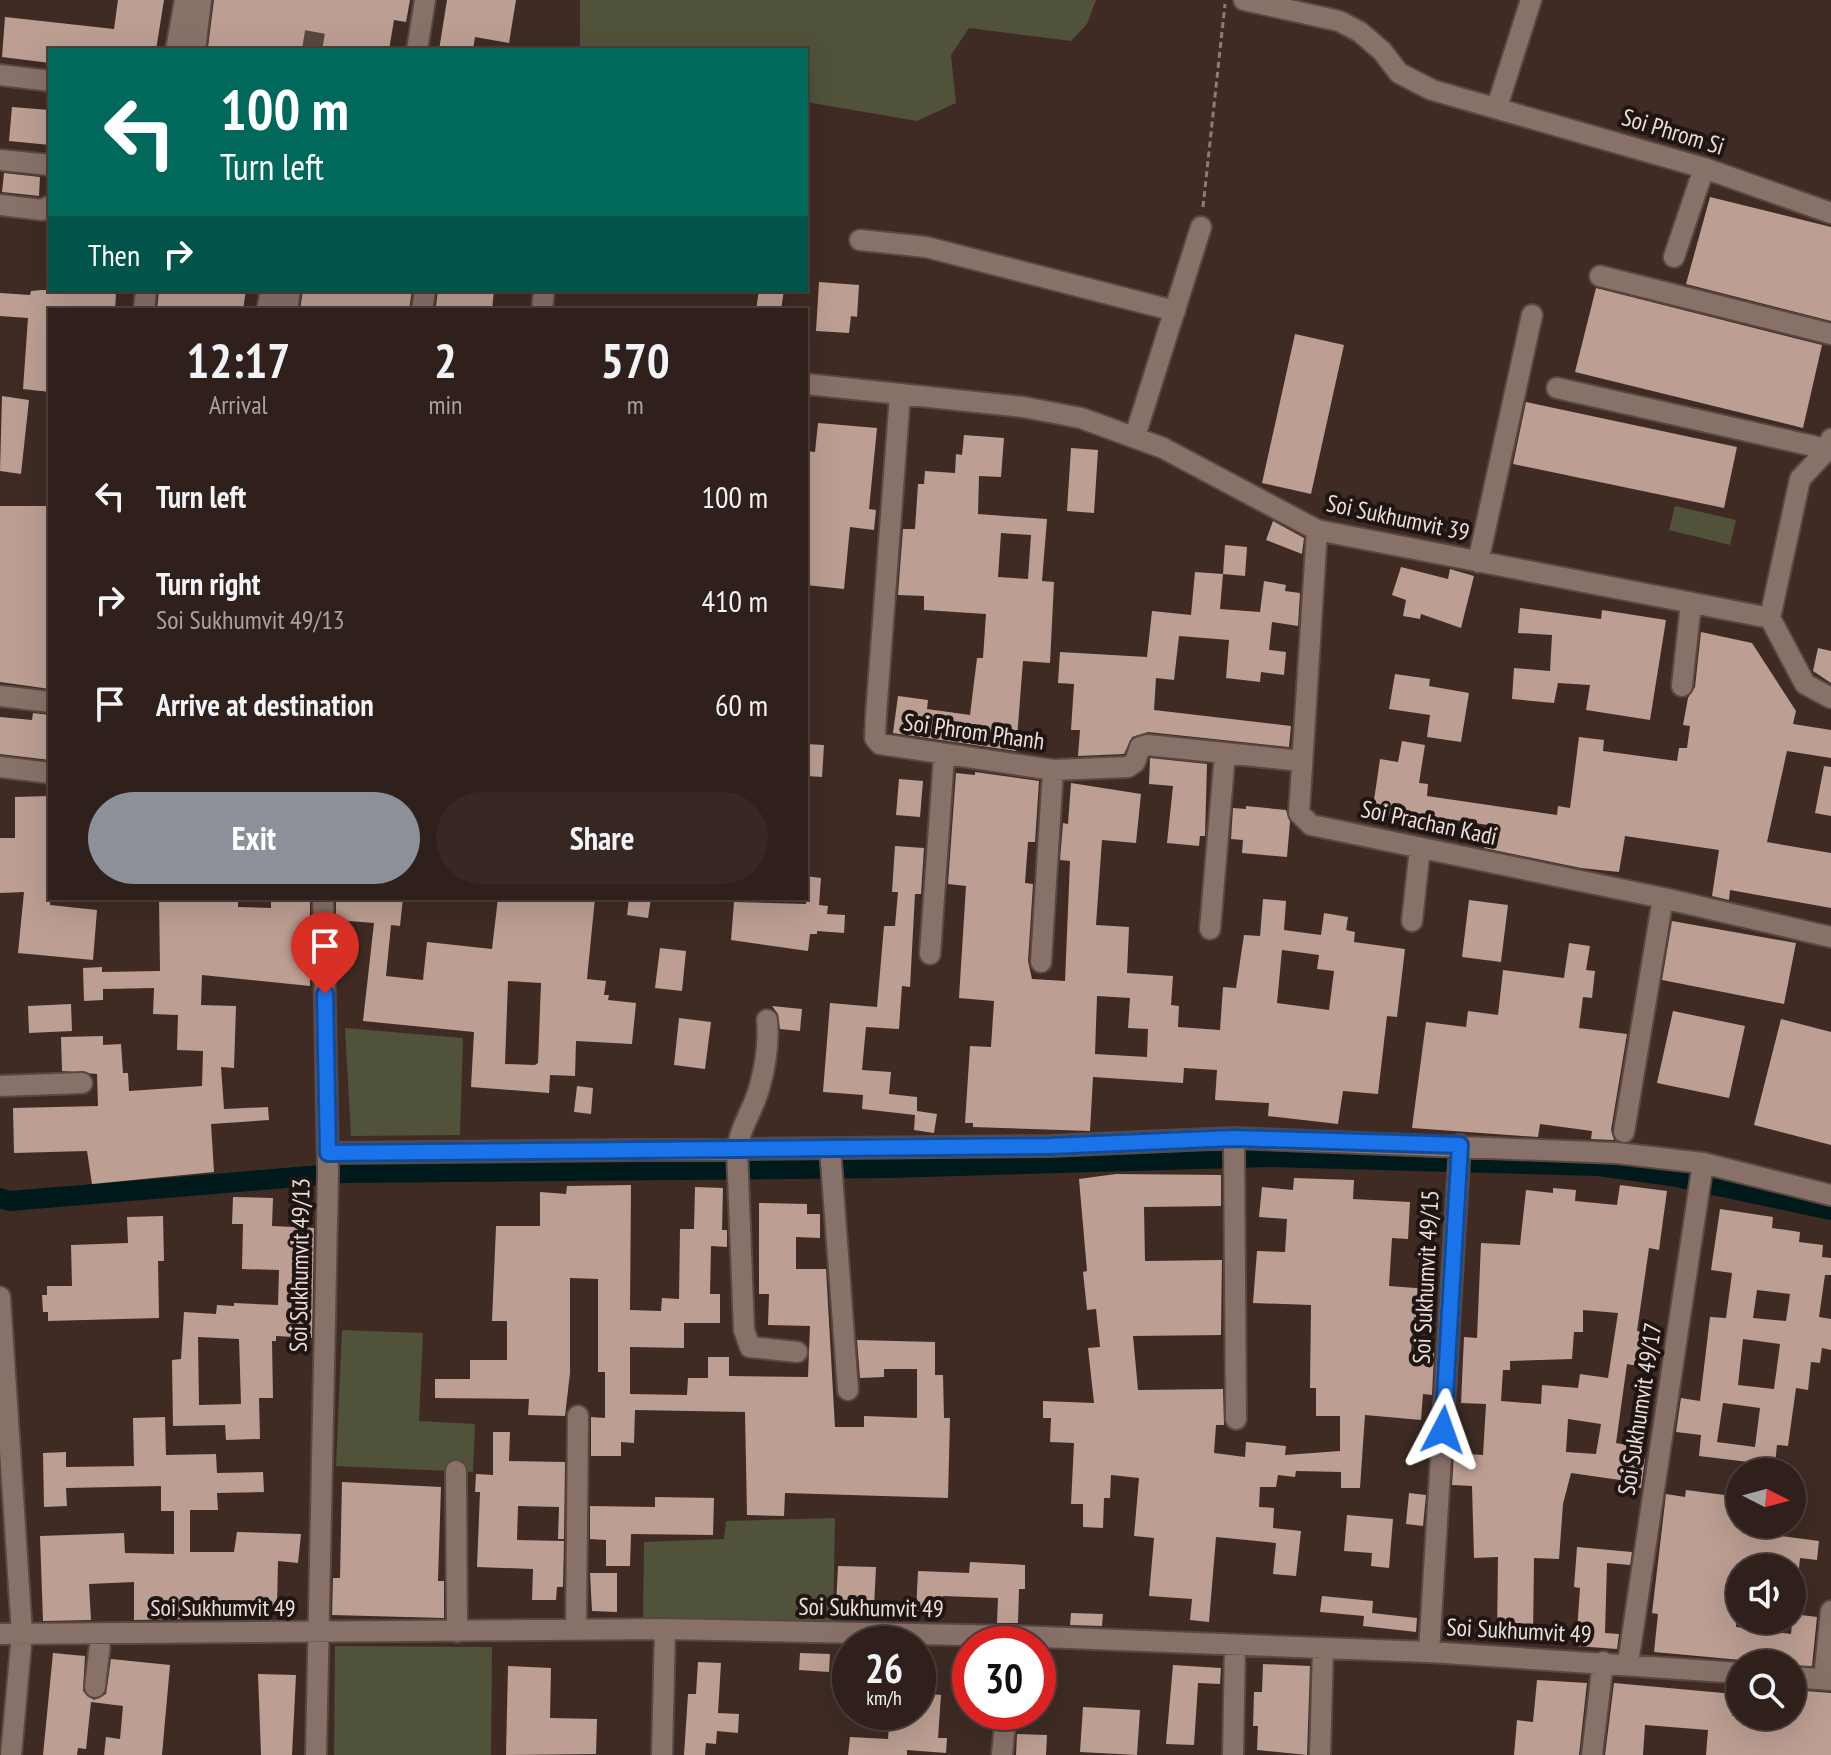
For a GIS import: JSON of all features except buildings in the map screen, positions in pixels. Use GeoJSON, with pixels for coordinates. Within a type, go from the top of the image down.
{"type":"FeatureCollection","features":[{"type":"Feature","properties":{"kind":"street"},"geometry":{"type":"LineString","coordinates":[[176,48],[185,0]]}},
{"type":"Feature","properties":{"kind":"street"},"geometry":{"type":"LineString","coordinates":[[195,48],[201,0]]}},
{"type":"Feature","properties":{"kind":"street"},"geometry":{"type":"LineString","coordinates":[[417,48],[425,0]]}},
{"type":"Feature","properties":{"kind":"street","name":"Soi Phrom Si"},"geometry":{"type":"LineString","coordinates":[[1244,0],[1339,21],[1360,32],[1382,51],[1399,73],[1412,81],[1704,168],[1831,213]]}},
{"type":"Feature","properties":{"kind":"street"},"geometry":{"type":"LineString","coordinates":[[1497,107],[1531,0]]}},
{"type":"Feature","properties":{"kind":"street"},"geometry":{"type":"LineString","coordinates":[[0,75],[48,81]]}},
{"type":"Feature","properties":{"kind":"street"},"geometry":{"type":"LineString","coordinates":[[0,160],[48,165]]}},
{"type":"Feature","properties":{"kind":"street"},"geometry":{"type":"LineString","coordinates":[[1674,257],[1704,168]]}},
{"type":"Feature","properties":{"kind":"street"},"geometry":{"type":"LineString","coordinates":[[0,205],[42,210],[48,207]]}},
{"type":"Feature","properties":{"kind":"street"},"geometry":{"type":"LineString","coordinates":[[1135,436],[1201,227]]}},
{"type":"Feature","properties":{"kind":"street"},"geometry":{"type":"LineString","coordinates":[[860,240],[926,247],[1175,311]]}},
{"type":"Feature","properties":{"kind":"street"},"geometry":{"type":"LineString","coordinates":[[1600,276],[1831,334]]}},
{"type":"Feature","properties":{"kind":"street"},"geometry":{"type":"LineString","coordinates":[[1478,562],[1532,315]]}},
{"type":"Feature","properties":{"kind":"street","name":"Soi Sukhumvit 39"},"geometry":{"type":"LineString","coordinates":[[808,384],[1053,412],[1135,436],[1317,530],[1770,618]]}},
{"type":"Feature","properties":{"kind":"street"},"geometry":{"type":"LineString","coordinates":[[1557,388],[1830,446]]}},
{"type":"Feature","properties":{"kind":"street","name":"Soi Phrom Phanh"},"geometry":{"type":"LineString","coordinates":[[900,395],[875,738],[880,744],[1053,770],[1128,767],[1135,762],[1140,747],[1147,745],[1302,761]]}},
{"type":"Feature","properties":{"kind":"street"},"geometry":{"type":"LineString","coordinates":[[1830,446],[1800,479],[1770,618],[1805,684],[1831,698]]}},
{"type":"Feature","properties":{"kind":"street","name":"Soi Prachan Kadi"},"geometry":{"type":"LineString","coordinates":[[1317,530],[1299,813],[1303,820],[1311,825],[1663,898],[1831,937]]}},
{"type":"Feature","properties":{"kind":"street"},"geometry":{"type":"LineString","coordinates":[[1682,686],[1691,603]]}},
{"type":"Feature","properties":{"kind":"street"},"geometry":{"type":"LineString","coordinates":[[0,696],[48,702]]}},
{"type":"Feature","properties":{"kind":"street"},"geometry":{"type":"LineString","coordinates":[[1210,929],[1225,753]]}},
{"type":"Feature","properties":{"kind":"street"},"geometry":{"type":"LineString","coordinates":[[930,954],[944,756]]}},
{"type":"Feature","properties":{"kind":"street"},"geometry":{"type":"LineString","coordinates":[[0,767],[48,773]]}},
{"type":"Feature","properties":{"kind":"street"},"geometry":{"type":"LineString","coordinates":[[1041,962],[1053,770]]}},
{"type":"Feature","properties":{"kind":"street"},"geometry":{"type":"LineString","coordinates":[[1412,921],[1420,848]]}},
{"type":"Feature","properties":{"kind":"street"},"geometry":{"type":"LineString","coordinates":[[1624,1132],[1663,898]]}},
{"type":"Feature","properties":{"kind":"street","name":"Soi Sukhumvit 49/13"},"geometry":{"type":"LineString","coordinates":[[316,1755],[328,1153],[323,900]]}},
{"type":"Feature","properties":{"kind":"street"},"geometry":{"type":"LineString","coordinates":[[767,1020],[768,1036],[759,1089],[739,1133],[737,1149],[746,1340],[750,1347],[797,1352]]}},
{"type":"Feature","properties":{"kind":"street"},"geometry":{"type":"LineString","coordinates":[[0,1086],[82,1083]]}},
{"type":"Feature","properties":{"kind":"street"},"geometry":{"type":"LineString","coordinates":[[328,1153],[1050,1146],[1234,1138],[1589,1151],[1703,1163],[1831,1195]]}},
{"type":"Feature","properties":{"kind":"street"},"geometry":{"type":"LineString","coordinates":[[1234,1138],[1236,1419]]}},
{"type":"Feature","properties":{"kind":"street","name":"Soi Sukhumvit 49/15"},"geometry":{"type":"LineString","coordinates":[[1429,1652],[1460,1145]]}},
{"type":"Feature","properties":{"kind":"street"},"geometry":{"type":"LineString","coordinates":[[830,1148],[848,1390]]}},
{"type":"Feature","properties":{"kind":"street","name":"Soi Sukhumvit 49/17"},"geometry":{"type":"LineString","coordinates":[[1628,1663],[1703,1163]]}},
{"type":"Feature","properties":{"kind":"street"},"geometry":{"type":"LineString","coordinates":[[0,1297],[3,1396],[22,1634],[11,1755]]}},
{"type":"Feature","properties":{"kind":"street"},"geometry":{"type":"LineString","coordinates":[[576,1630],[578,1416]]}},
{"type":"Feature","properties":{"kind":"street"},"geometry":{"type":"LineString","coordinates":[[456,1471],[457,1632]]}},
{"type":"Feature","properties":{"kind":"street"},"geometry":{"type":"LineString","coordinates":[[1806,1678],[1828,1680],[1831,1611]]}},
{"type":"Feature","properties":{"kind":"street"},"geometry":{"type":"LineString","coordinates":[[662,1755],[665,1629]]}},
{"type":"Feature","properties":{"kind":"street","name":"Soi Sukhumvit 49"},"geometry":{"type":"LineString","coordinates":[[0,1634],[665,1629],[952,1638]]}},
{"type":"Feature","properties":{"kind":"street"},"geometry":{"type":"LineString","coordinates":[[95,1687],[101,1634]]}},
{"type":"Feature","properties":{"kind":"street","name":"Soi Sukhumvit 49"},"geometry":{"type":"LineString","coordinates":[[1056,1641],[1429,1652],[1726,1672]]}},
{"type":"Feature","properties":{"kind":"street"},"geometry":{"type":"LineString","coordinates":[[1233,1755],[1235,1645]]}},
{"type":"Feature","properties":{"kind":"street"},"geometry":{"type":"LineString","coordinates":[[1320,1755],[1323,1649]]}},
{"type":"Feature","properties":{"kind":"street"},"geometry":{"type":"LineString","coordinates":[[1592,1755],[1603,1662]]}},
{"type":"Feature","properties":{"kind":"street"},"geometry":{"type":"LineString","coordinates":[[1002,1755],[1004,1730]]}},
{"type":"Feature","properties":{"kind":"path"},"geometry":{"type":"LineString","coordinates":[[1201,227],[1225,0]]}},
{"type":"Feature","properties":{"kind":"green space"},"geometry":{"type":"Polygon","coordinates":[[[580,0],[1096,0],[1087,24],[1071,41],[969,28],[951,55],[956,103],[917,121],[808,102],[808,48],[580,48],[580,0]]]}},
{"type":"Feature","properties":{"kind":"green space"},"geometry":{"type":"Polygon","coordinates":[[[1675,506],[1736,520],[1730,545],[1669,530],[1675,506]]]}},
{"type":"Feature","properties":{"kind":"green space"},"geometry":{"type":"Polygon","coordinates":[[[345,1028],[463,1038],[460,1135],[351,1136],[345,1028]]]}},
{"type":"Feature","properties":{"kind":"green space"},"geometry":{"type":"Polygon","coordinates":[[[342,1330],[423,1333],[419,1421],[475,1424],[473,1472],[336,1466],[342,1330]]]}},
{"type":"Feature","properties":{"kind":"green space"},"geometry":{"type":"Polygon","coordinates":[[[835,1518],[833,1623],[643,1623],[644,1542],[724,1539],[726,1521],[835,1518]]]}},
{"type":"Feature","properties":{"kind":"green space"},"geometry":{"type":"Polygon","coordinates":[[[335,1646],[492,1647],[491,1755],[334,1755],[335,1646]]]}},
{"type":"Feature","properties":{"kind":"waterway"},"geometry":{"type":"LineString","coordinates":[[0,1198],[10,1201],[345,1173],[889,1168],[1270,1157],[1598,1166],[1671,1176],[1831,1210]]}},
{"type":"Feature","properties":{"kind":"tunnel"},"geometry":{"type":"LineString","coordinates":[[312,48],[315,32]]}},
{"type":"Feature","properties":{"kind":"route"},"geometry":{"type":"LineString","coordinates":[[325,994],[328,1153],[1050,1146],[1234,1138],[1460,1145],[1443,1430]]}}]}
